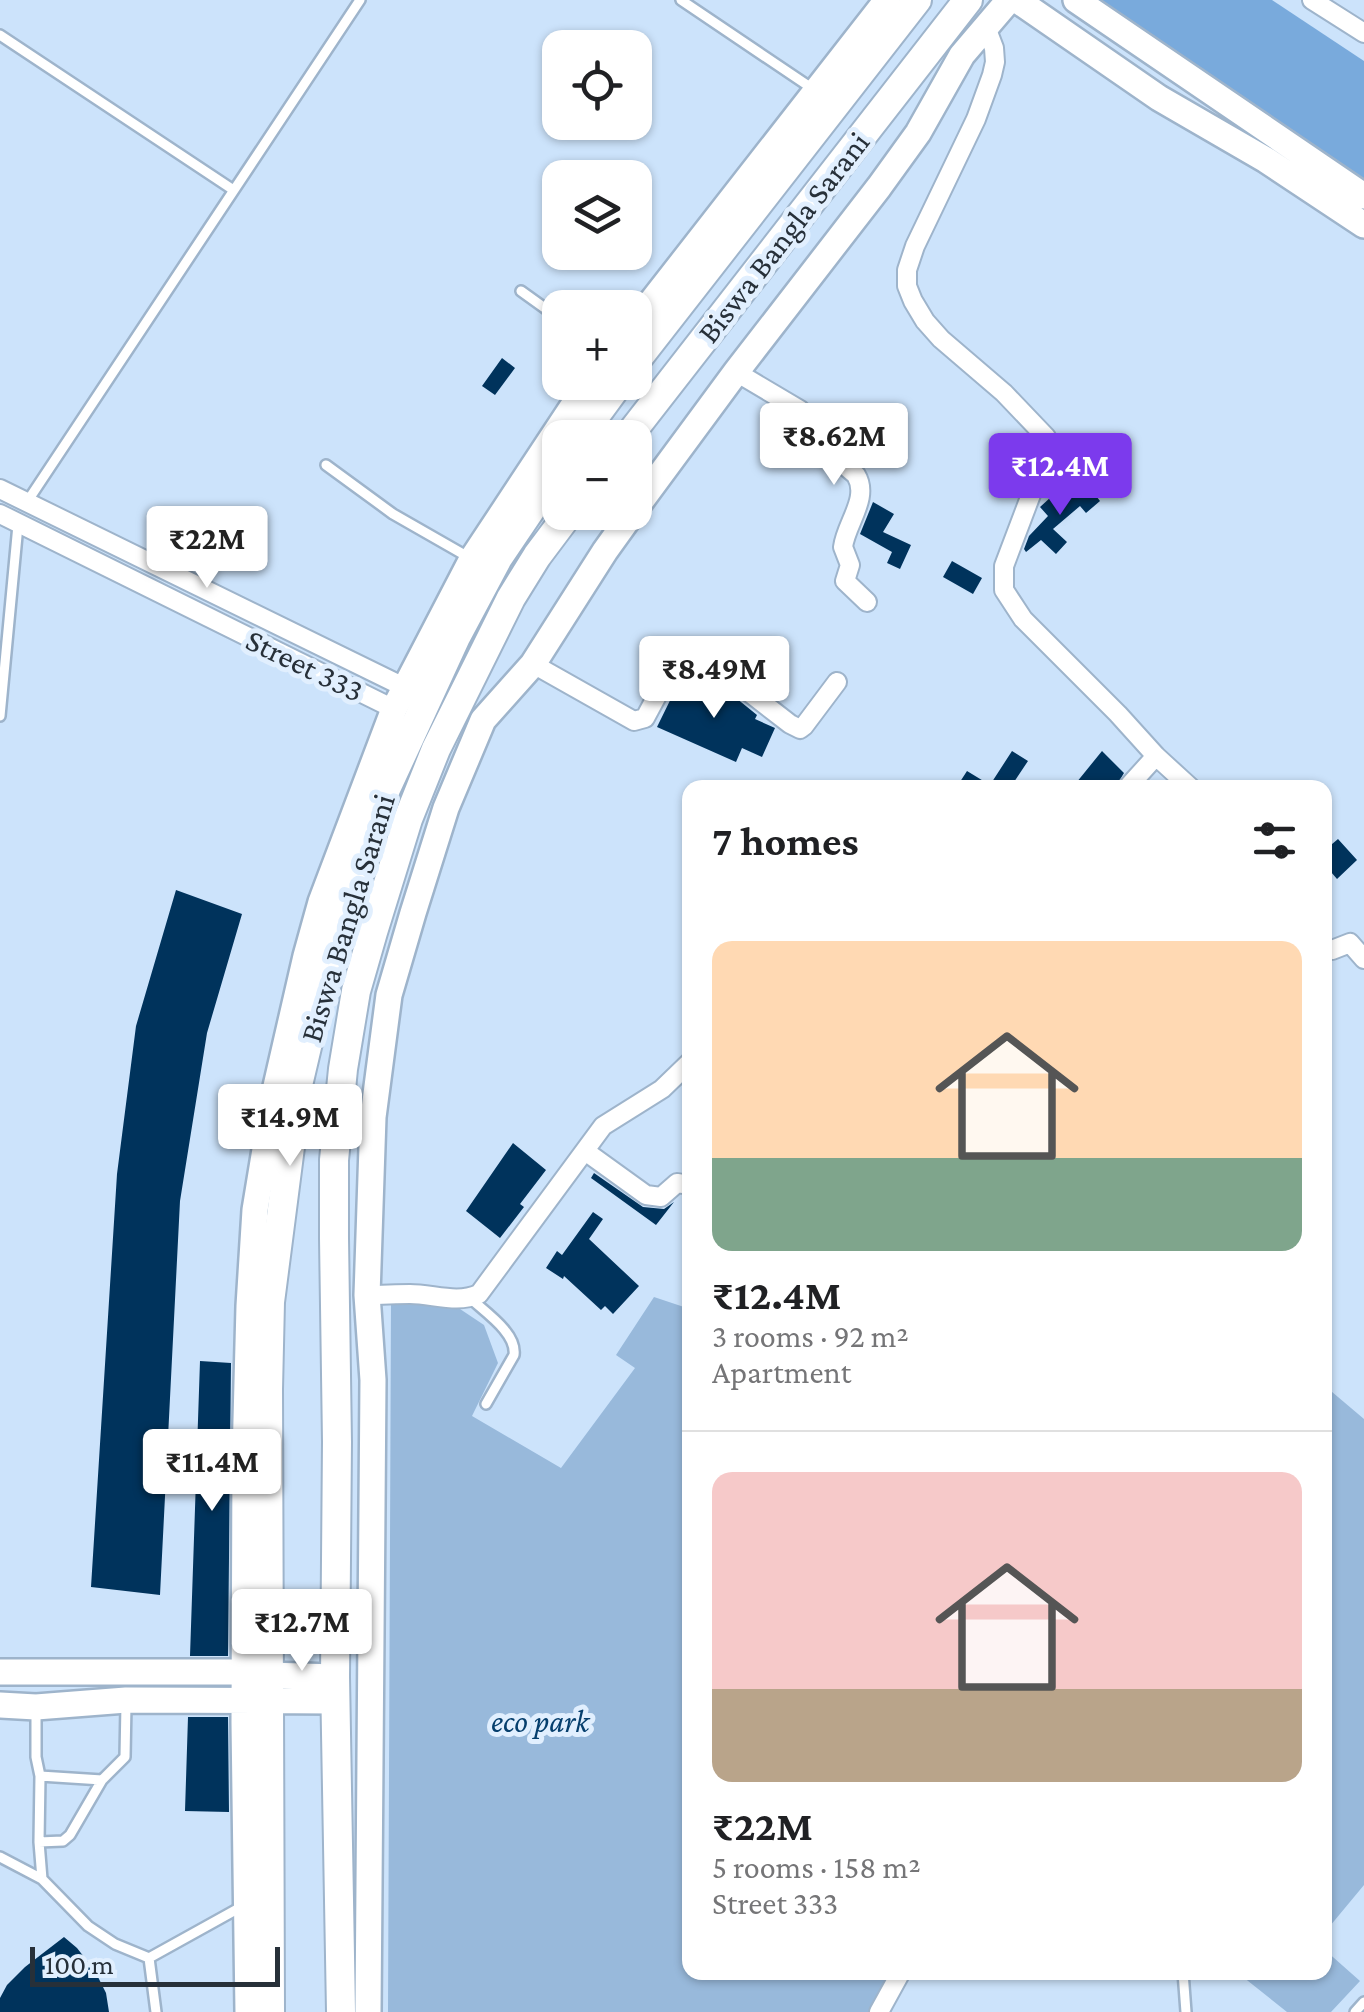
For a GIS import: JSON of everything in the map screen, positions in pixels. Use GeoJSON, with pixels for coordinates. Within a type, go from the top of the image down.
{"type":"FeatureCollection","features":[{"type":"Feature","properties":{"kind":"main road","name":"Biswa Bangla Sarani"},"geometry":{"type":"LineString","coordinates":[[641,420],[968,0]]}},
{"type":"Feature","properties":{"kind":"main road","name":"Biswa Bangla Sarani"},"geometry":{"type":"LineString","coordinates":[[652,339],[899,4]]}},
{"type":"Feature","properties":{"kind":"main road","name":"Biswa Bangla Sarani"},"geometry":{"type":"LineString","coordinates":[[270,2012],[257,1687],[270,1302],[298,1085],[350,890],[386,789],[456,637],[498,558],[542,493]]}},
{"type":"Feature","properties":{"kind":"main road","name":"Biswa Bangla Sarani"},"geometry":{"type":"LineString","coordinates":[[341,2012],[335,1689],[334,1160],[342,1069],[356,991],[408,819],[436,750],[511,598],[556,530]]}},
{"type":"Feature","properties":{"kind":"street"},"geometry":{"type":"LineString","coordinates":[[652,486],[908,146],[962,56],[1009,0]]}},
{"type":"Feature","properties":{"kind":"street"},"geometry":{"type":"LineString","coordinates":[[1017,0],[1158,98],[1266,160],[1364,225]]}},
{"type":"Feature","properties":{"kind":"street"},"geometry":{"type":"LineString","coordinates":[[1076,0],[1364,196]]}},
{"type":"Feature","properties":{"kind":"street"},"geometry":{"type":"LineString","coordinates":[[1312,0],[1364,33]]}},
{"type":"Feature","properties":{"kind":"street"},"geometry":{"type":"LineString","coordinates":[[652,301],[817,91],[899,4]]}},
{"type":"Feature","properties":{"kind":"street"},"geometry":{"type":"LineString","coordinates":[[986,28],[996,62],[976,120],[915,246],[907,270],[907,286],[912,301],[941,339],[1004,394],[1050,446],[1004,566],[1004,590],[1023,619],[1182,780]]}},
{"type":"Feature","properties":{"kind":"street"},"geometry":{"type":"LineString","coordinates":[[939,36],[962,56]]}},
{"type":"Feature","properties":{"kind":"street"},"geometry":{"type":"LineString","coordinates":[[736,372],[800,410],[816,441],[860,481],[859,501],[842,547],[850,565],[845,581],[867,602]]}},
{"type":"Feature","properties":{"kind":"street"},"geometry":{"type":"LineString","coordinates":[[248,2012],[248,1903],[257,1687],[245,1458],[249,1306],[258,1191],[274,1094],[321,902],[399,698],[472,560],[577,400]]}},
{"type":"Feature","properties":{"kind":"street","name":"Street 333"},"geometry":{"type":"LineString","coordinates":[[0,489],[399,698]]}},
{"type":"Feature","properties":{"kind":"street","name":"Street 333"},"geometry":{"type":"LineString","coordinates":[[0,514],[399,698]]}},
{"type":"Feature","properties":{"kind":"street"},"geometry":{"type":"LineString","coordinates":[[368,2012],[374,1380],[367,1295],[372,1117],[389,995],[446,808],[483,720],[534,664],[620,530]]}},
{"type":"Feature","properties":{"kind":"street"},"geometry":{"type":"LineString","coordinates":[[534,664],[634,720],[645,718],[673,666],[679,663],[741,686],[800,729],[837,682]]}},
{"type":"Feature","properties":{"kind":"street"},"geometry":{"type":"LineString","coordinates":[[1134,780],[1156,756]]}},
{"type":"Feature","properties":{"kind":"street"},"geometry":{"type":"LineString","coordinates":[[1332,950],[1357,938],[1364,959]]}},
{"type":"Feature","properties":{"kind":"street"},"geometry":{"type":"LineString","coordinates":[[367,1295],[470,1298],[478,1294],[604,1126],[662,1089],[682,1070]]}},
{"type":"Feature","properties":{"kind":"street"},"geometry":{"type":"LineString","coordinates":[[585,1151],[646,1195],[661,1197],[677,1183],[682,1184]]}},
{"type":"Feature","properties":{"kind":"street"},"geometry":{"type":"LineString","coordinates":[[0,1672],[335,1689]]}},
{"type":"Feature","properties":{"kind":"street"},"geometry":{"type":"LineString","coordinates":[[0,1706],[36,1707],[257,1687]]}},
{"type":"Feature","properties":{"kind":"street"},"geometry":{"type":"LineString","coordinates":[[879,2012],[897,1980]]}},
{"type":"Feature","properties":{"kind":"lane"},"geometry":{"type":"LineString","coordinates":[[26,502],[360,0]]}},
{"type":"Feature","properties":{"kind":"lane"},"geometry":{"type":"LineString","coordinates":[[681,0],[817,91]]}},
{"type":"Feature","properties":{"kind":"lane"},"geometry":{"type":"LineString","coordinates":[[0,36],[232,190]]}},
{"type":"Feature","properties":{"kind":"lane"},"geometry":{"type":"LineString","coordinates":[[521,291],[542,307]]}},
{"type":"Feature","properties":{"kind":"lane"},"geometry":{"type":"LineString","coordinates":[[326,466],[392,514],[472,560]]}},
{"type":"Feature","properties":{"kind":"lane"},"geometry":{"type":"LineString","coordinates":[[0,716],[18,523]]}},
{"type":"Feature","properties":{"kind":"lane"},"geometry":{"type":"LineString","coordinates":[[470,1298],[516,1348],[486,1404]]}},
{"type":"Feature","properties":{"kind":"lane"},"geometry":{"type":"LineString","coordinates":[[39,1842],[63,1841],[70,1835],[102,1780],[125,1758],[126,1700]]}},
{"type":"Feature","properties":{"kind":"lane"},"geometry":{"type":"LineString","coordinates":[[36,1707],[42,1879]]}},
{"type":"Feature","properties":{"kind":"lane"},"geometry":{"type":"LineString","coordinates":[[40,1776],[102,1780]]}},
{"type":"Feature","properties":{"kind":"lane"},"geometry":{"type":"LineString","coordinates":[[0,1857],[42,1879],[88,1926],[115,1944],[150,1958]]}},
{"type":"Feature","properties":{"kind":"lane"},"geometry":{"type":"LineString","coordinates":[[150,1958],[248,1903]]}},
{"type":"Feature","properties":{"kind":"lane"},"geometry":{"type":"LineString","coordinates":[[150,1958],[156,2012]]}},
{"type":"Feature","properties":{"kind":"lane"},"geometry":{"type":"LineString","coordinates":[[1184,1980],[1186,2012]]}},
{"type":"Feature","properties":{"kind":"lane"},"geometry":{"type":"LineString","coordinates":[[1355,2012],[1364,2002]]}},
{"type":"Feature","properties":{"kind":"green space","name":"eco park"},"geometry":{"type":"Polygon","coordinates":[[[654,1297],[682,1306],[682,1980],[888,1980],[871,2012],[388,2012],[391,1302],[448,1301],[484,1325],[498,1363],[472,1416],[561,1468],[635,1368],[616,1355],[654,1297]]]}},
{"type":"Feature","properties":{"kind":"green space"},"geometry":{"type":"Polygon","coordinates":[[[1332,1392],[1364,1419],[1364,1885],[1332,1924],[1332,1392]]]}},
{"type":"Feature","properties":{"kind":"green space"},"geometry":{"type":"Polygon","coordinates":[[[1332,1956],[1360,1981],[1331,2012],[1287,2012],[1247,1980],[1332,1980],[1332,1956]]]}},
{"type":"Feature","properties":{"kind":"shaded area"},"geometry":{"type":"Polygon","coordinates":[[[1086,0],[1272,0],[1364,61],[1364,187],[1086,0]]]}},
{"type":"Feature","properties":{"kind":"building"},"geometry":{"type":"Polygon","coordinates":[[[502,358],[515,368],[495,395],[482,386],[502,358]]]}},
{"type":"Feature","properties":{"kind":"building"},"geometry":{"type":"Polygon","coordinates":[[[828,417],[879,435],[870,460],[850,453],[826,433],[828,417]]]}},
{"type":"Feature","properties":{"kind":"building"},"geometry":{"type":"Polygon","coordinates":[[[1086,483],[1100,501],[1086,513],[1080,506],[1053,529],[1067,542],[1056,554],[1041,540],[1026,552],[1029,536],[1048,516],[1040,507],[1051,497],[1059,506],[1086,483]]]}},
{"type":"Feature","properties":{"kind":"building"},"geometry":{"type":"Polygon","coordinates":[[[873,502],[894,514],[883,532],[911,545],[900,569],[887,563],[892,552],[860,534],[873,502]]]}},
{"type":"Feature","properties":{"kind":"building"},"geometry":{"type":"Polygon","coordinates":[[[952,561],[982,578],[973,594],[943,577],[952,561]]]}},
{"type":"Feature","properties":{"kind":"building"},"geometry":{"type":"Polygon","coordinates":[[[682,676],[736,698],[757,715],[755,719],[775,728],[762,757],[742,748],[736,762],[657,727],[682,676]]]}},
{"type":"Feature","properties":{"kind":"building"},"geometry":{"type":"Polygon","coordinates":[[[1012,751],[1028,761],[1015,780],[993,780],[1012,751]]]}},
{"type":"Feature","properties":{"kind":"building"},"geometry":{"type":"Polygon","coordinates":[[[1102,751],[1124,773],[1120,780],[1078,780],[1102,751]]]}},
{"type":"Feature","properties":{"kind":"building"},"geometry":{"type":"Polygon","coordinates":[[[967,771],[982,780],[961,780],[967,771]]]}},
{"type":"Feature","properties":{"kind":"building"},"geometry":{"type":"Polygon","coordinates":[[[1338,839],[1357,860],[1337,879],[1332,873],[1332,844],[1338,839]]]}},
{"type":"Feature","properties":{"kind":"building"},"geometry":{"type":"Polygon","coordinates":[[[176,890],[242,914],[207,1033],[180,1201],[160,1595],[91,1587],[117,1174],[136,1026],[176,890]]]}},
{"type":"Feature","properties":{"kind":"building"},"geometry":{"type":"Polygon","coordinates":[[[513,1143],[546,1170],[500,1238],[466,1211],[513,1143]]]}},
{"type":"Feature","properties":{"kind":"building"},"geometry":{"type":"Polygon","coordinates":[[[594,1173],[643,1207],[664,1209],[674,1202],[656,1225],[591,1178],[594,1173]]]}},
{"type":"Feature","properties":{"kind":"building"},"geometry":{"type":"Polygon","coordinates":[[[593,1212],[603,1219],[589,1239],[639,1286],[613,1314],[605,1306],[601,1310],[564,1276],[563,1279],[546,1268],[557,1251],[562,1255],[593,1212]]]}},
{"type":"Feature","properties":{"kind":"building"},"geometry":{"type":"Polygon","coordinates":[[[200,1361],[231,1363],[228,1656],[190,1656],[200,1361]]]}},
{"type":"Feature","properties":{"kind":"building"},"geometry":{"type":"Polygon","coordinates":[[[188,1717],[228,1717],[229,1812],[185,1811],[188,1717]]]}},
{"type":"Feature","properties":{"kind":"building"},"geometry":{"type":"Polygon","coordinates":[[[64,1937],[95,1971],[106,1993],[109,2012],[0,2012],[0,1998],[7,1985],[64,1937]]]}}]}
